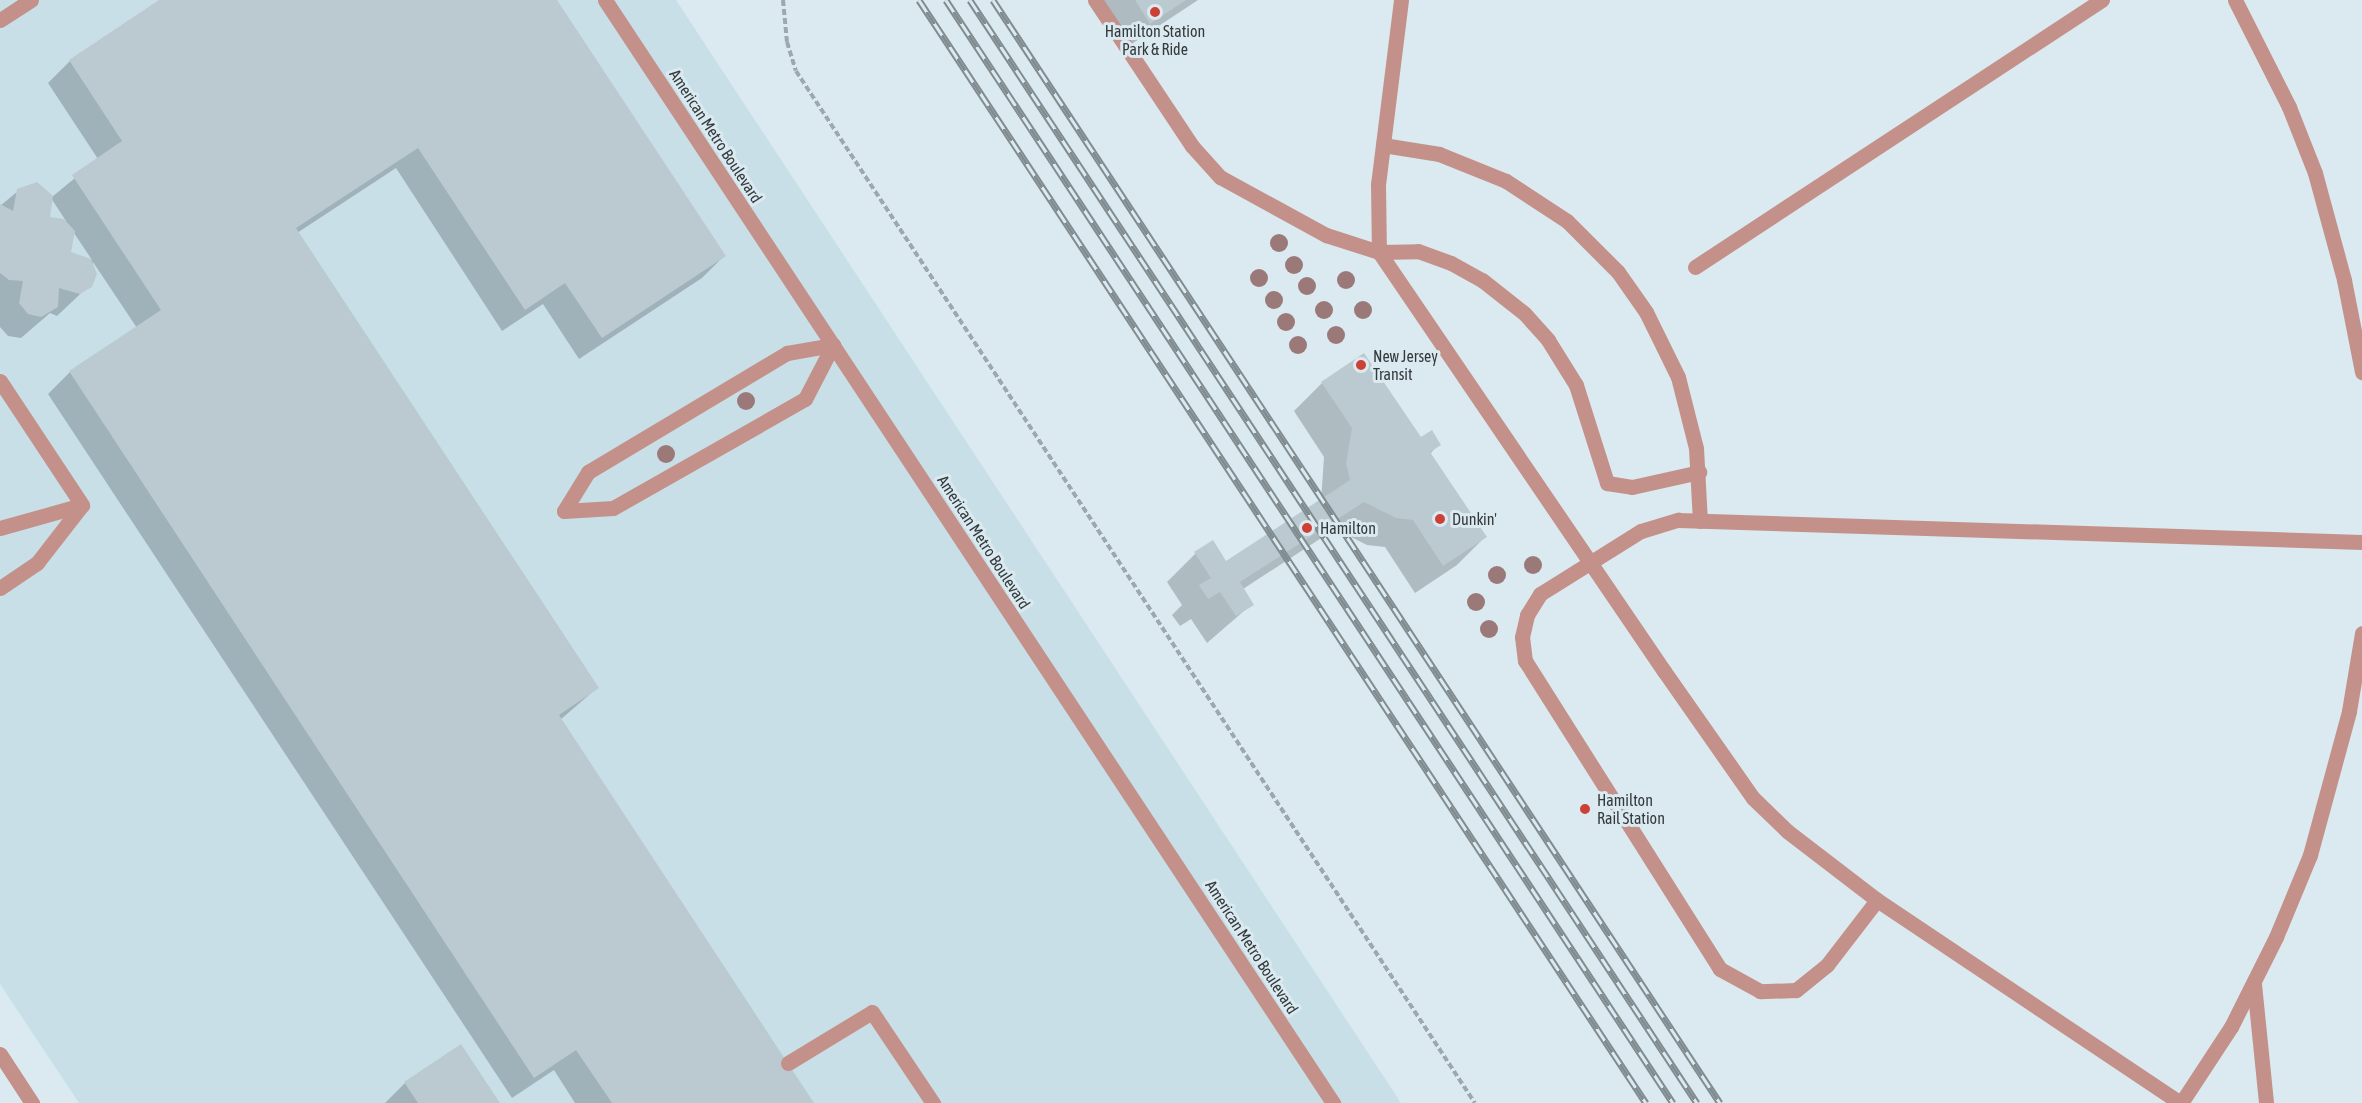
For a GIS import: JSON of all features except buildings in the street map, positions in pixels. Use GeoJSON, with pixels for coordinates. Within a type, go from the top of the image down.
{"type":"FeatureCollection","features":[{"type":"Feature","properties":{"kind":"street"},"geometry":{"type":"LineString","coordinates":[[0,20],[31,0]]}},
{"type":"Feature","properties":{"kind":"street","name":"American Metro Boulevard"},"geometry":{"type":"LineString","coordinates":[[605,0],[1333,1103]]}},
{"type":"Feature","properties":{"kind":"street"},"geometry":{"type":"LineString","coordinates":[[1095,0],[1212,172],[1326,235],[1379,252],[1418,251],[1451,263],[1482,280],[1524,313],[1548,340],[1576,385],[1595,435],[1602,477],[1610,486],[1632,487],[1699,472]]}},
{"type":"Feature","properties":{"kind":"street"},"geometry":{"type":"LineString","coordinates":[[1401,0],[1377,196],[1379,252],[1753,798],[1787,831],[1877,900],[2180,1103],[2231,1028],[2254,983],[2310,855],[2349,711],[2362,633]]}},
{"type":"Feature","properties":{"kind":"street"},"geometry":{"type":"LineString","coordinates":[[1695,267],[2102,0]]}},
{"type":"Feature","properties":{"kind":"street"},"geometry":{"type":"LineString","coordinates":[[2235,0],[2289,107],[2315,173],[2331,226],[2362,372]]}},
{"type":"Feature","properties":{"kind":"street"},"geometry":{"type":"LineString","coordinates":[[1383,145],[1438,154],[1506,181],[1548,207],[1602,254],[1647,312],[1678,377],[1692,424],[1699,472],[1700,520]]}},
{"type":"Feature","properties":{"kind":"street"},"geometry":{"type":"LineString","coordinates":[[2354,331],[2362,345]]}},
{"type":"Feature","properties":{"kind":"street"},"geometry":{"type":"LineString","coordinates":[[833,345],[805,399],[613,508],[564,511],[588,472],[787,353],[833,345]]}},
{"type":"Feature","properties":{"kind":"street"},"geometry":{"type":"LineString","coordinates":[[0,381],[81,506]]}},
{"type":"Feature","properties":{"kind":"street"},"geometry":{"type":"LineString","coordinates":[[0,528],[81,506]]}},
{"type":"Feature","properties":{"kind":"street"},"geometry":{"type":"LineString","coordinates":[[0,588],[36,563],[81,506]]}},
{"type":"Feature","properties":{"kind":"street"},"geometry":{"type":"LineString","coordinates":[[1877,900],[1827,965],[1796,990],[1760,991],[1720,969],[1526,661],[1522,637],[1527,615],[1540,594],[1590,560],[1653,526],[1700,520],[2362,542]]}},
{"type":"Feature","properties":{"kind":"street"},"geometry":{"type":"LineString","coordinates":[[2254,983],[2266,1103]]}},
{"type":"Feature","properties":{"kind":"street"},"geometry":{"type":"LineString","coordinates":[[788,1063],[872,1012],[933,1103]]}},
{"type":"Feature","properties":{"kind":"street"},"geometry":{"type":"LineString","coordinates":[[0,1054],[32,1103]]}},
{"type":"Feature","properties":{"kind":"path"},"geometry":{"type":"LineString","coordinates":[[783,0],[787,42],[796,71],[1475,1103]]}},
{"type":"Feature","properties":{"kind":"shaded area"},"geometry":{"type":"Polygon","coordinates":[[[0,0],[676,0],[1401,1103],[79,1103],[0,984],[0,0]]]}},
{"type":"Feature","properties":{"kind":"railway"},"geometry":{"type":"LineString","coordinates":[[919,0],[1646,1103]]}},
{"type":"Feature","properties":{"kind":"railway"},"geometry":{"type":"LineString","coordinates":[[946,0],[1673,1103]]}},
{"type":"Feature","properties":{"kind":"railway"},"geometry":{"type":"LineString","coordinates":[[970,0],[1697,1103]]}},
{"type":"Feature","properties":{"kind":"railway"},"geometry":{"type":"LineString","coordinates":[[993,0],[1720,1103]]}},
{"type":"Feature","properties":{"kind":"place","name":"Hamilton Station Park & Ride"},"geometry":{"type":"Point","coordinates":[1155,12]}},
{"type":"Feature","properties":{"kind":"place","name":"New Jersey Transit"},"geometry":{"type":"Point","coordinates":[1361,365]}},
{"type":"Feature","properties":{"kind":"place","name":"Dunkin'"},"geometry":{"type":"Point","coordinates":[1440,519]}},
{"type":"Feature","properties":{"kind":"place","name":"Hamilton"},"geometry":{"type":"Point","coordinates":[1307,528]}},
{"type":"Feature","properties":{"kind":"place","name":"Hamilton Rail Station"},"geometry":{"type":"Point","coordinates":[1585,809]}}]}
